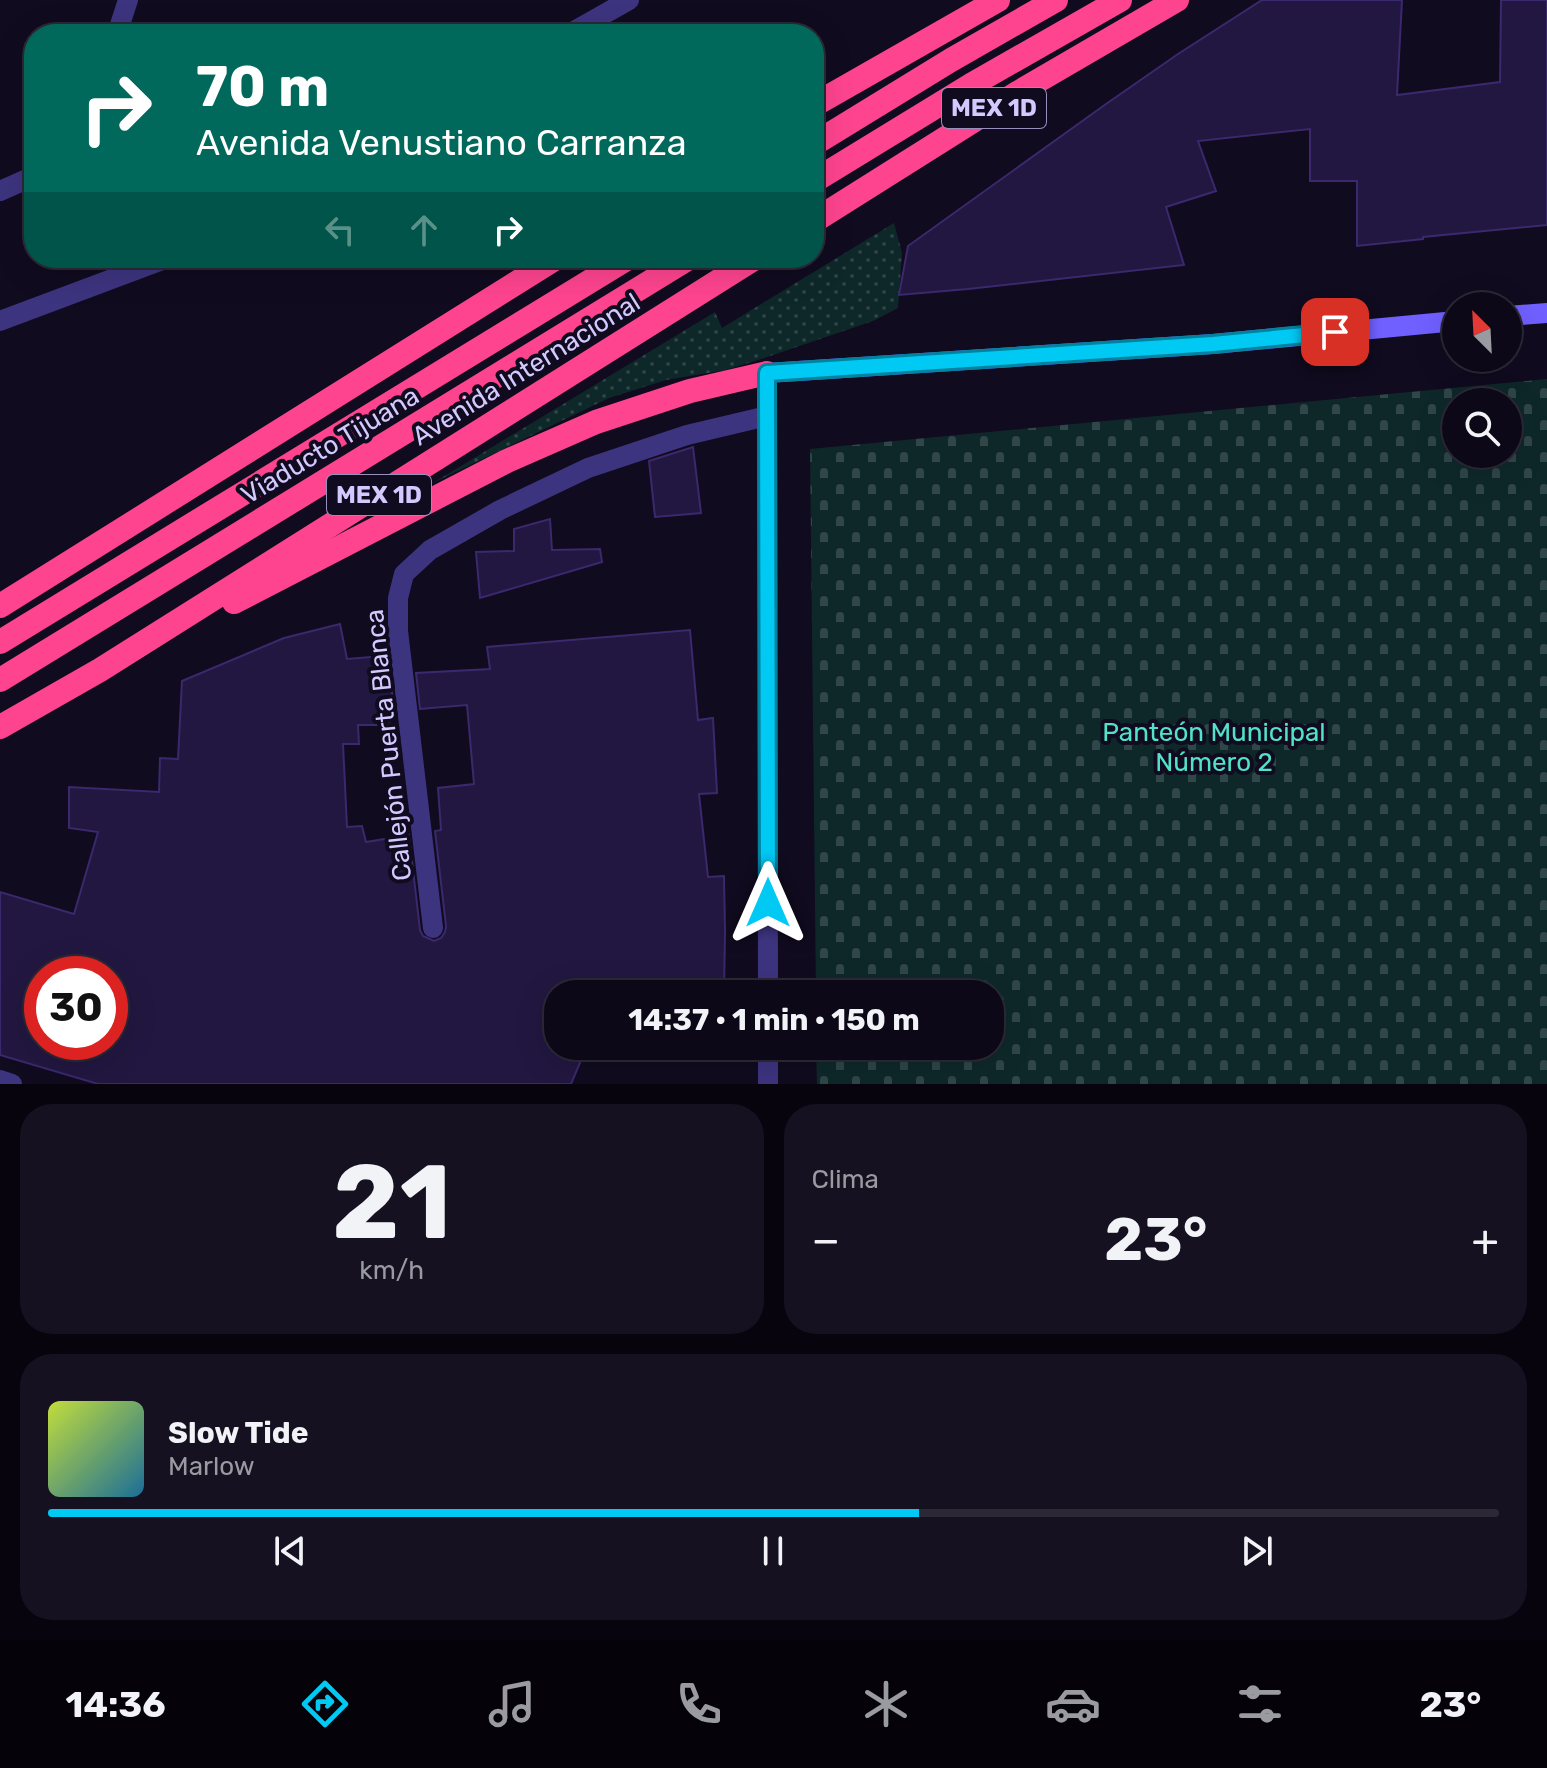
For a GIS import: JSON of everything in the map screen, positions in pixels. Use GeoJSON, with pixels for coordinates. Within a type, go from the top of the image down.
{"type":"FeatureCollection","features":[{"type":"Feature","properties":{"kind":"highway"},"geometry":{"type":"LineString","coordinates":[[824,99],[998,0]]}},
{"type":"Feature","properties":{"kind":"highway"},"geometry":{"type":"LineString","coordinates":[[824,138],[1056,0]]}},
{"type":"Feature","properties":{"kind":"highway"},"geometry":{"type":"LineString","coordinates":[[824,175],[971,85],[1120,0]]}},
{"type":"Feature","properties":{"kind":"highway","name":"MEX 1D"},"geometry":{"type":"LineString","coordinates":[[824,215],[1019,92],[1177,0]]}},
{"type":"Feature","properties":{"kind":"highway"},"geometry":{"type":"LineString","coordinates":[[0,606],[540,268]]}},
{"type":"Feature","properties":{"kind":"highway","name":"Viaducto Tijuana"},"geometry":{"type":"LineString","coordinates":[[0,642],[612,268]]}},
{"type":"Feature","properties":{"kind":"highway","name":"Viaducto Tijuana"},"geometry":{"type":"LineString","coordinates":[[0,680],[673,268]]}},
{"type":"Feature","properties":{"kind":"highway","name":"Avenida Internacional"},"geometry":{"type":"LineString","coordinates":[[0,727],[100,670],[739,268]]}},
{"type":"Feature","properties":{"kind":"highway"},"geometry":{"type":"LineString","coordinates":[[100,670],[507,461],[596,422],[690,391],[767,373]]}},
{"type":"Feature","properties":{"kind":"street"},"geometry":{"type":"LineString","coordinates":[[120,24],[128,0]]}},
{"type":"Feature","properties":{"kind":"street"},"geometry":{"type":"LineString","coordinates":[[587,24],[629,0]]}},
{"type":"Feature","properties":{"kind":"street"},"geometry":{"type":"LineString","coordinates":[[0,191],[24,180]]}},
{"type":"Feature","properties":{"kind":"street"},"geometry":{"type":"LineString","coordinates":[[0,321],[141,268]]}},
{"type":"Feature","properties":{"kind":"street"},"geometry":{"type":"LineString","coordinates":[[1522,315],[1547,313]]}},
{"type":"Feature","properties":{"kind":"street"},"geometry":{"type":"LineString","coordinates":[[768,980],[767,373],[1213,344],[1442,322]]}},
{"type":"Feature","properties":{"kind":"street","name":"Callejón Puerta Blanca"},"geometry":{"type":"LineString","coordinates":[[433,928],[398,631],[398,598],[404,574],[430,550],[500,510],[588,468],[687,435],[767,416]]}},
{"type":"Feature","properties":{"kind":"street"},"geometry":{"type":"LineString","coordinates":[[768,1060],[768,1084]]}},
{"type":"Feature","properties":{"kind":"street"},"geometry":{"type":"LineString","coordinates":[[0,1080],[12,1084]]}},
{"type":"Feature","properties":{"kind":"green space"},"geometry":{"type":"Polygon","coordinates":[[[894,223],[902,253],[898,308],[873,321],[726,370],[666,380],[609,398],[433,483],[715,312],[722,328],[894,223]]]}},
{"type":"Feature","properties":{"kind":"green space","name":"Panteón Municipal Número 2"},"geometry":{"type":"Polygon","coordinates":[[[1547,379],[1547,1084],[817,1084],[816,1060],[1004,1060],[1004,980],[816,980],[810,449],[1442,389],[1442,468],[1522,468],[1522,388],[1452,388],[1547,379]]]}},
{"type":"Feature","properties":{"kind":"building"},"geometry":{"type":"Polygon","coordinates":[[[1262,0],[1402,0],[1397,95],[1500,82],[1501,0],[1547,0],[1547,225],[1357,246],[1357,181],[1310,181],[1310,129],[1198,141],[1216,191],[1166,207],[1184,265],[899,295],[908,246],[1106,104],[1262,0]]]}},
{"type":"Feature","properties":{"kind":"building"},"geometry":{"type":"Polygon","coordinates":[[[693,447],[701,513],[655,517],[649,461],[693,447]]]}},
{"type":"Feature","properties":{"kind":"building"},"geometry":{"type":"Polygon","coordinates":[[[550,519],[552,550],[600,549],[602,562],[480,598],[476,552],[514,551],[514,529],[550,519]]]}},
{"type":"Feature","properties":{"kind":"building"},"geometry":{"type":"Polygon","coordinates":[[[340,624],[347,659],[382,656],[384,675],[390,674],[394,711],[388,712],[390,725],[358,725],[359,744],[343,744],[347,827],[362,826],[366,842],[409,835],[420,930],[423,936],[434,941],[441,938],[446,926],[435,831],[441,830],[438,788],[474,784],[467,705],[420,709],[416,673],[490,669],[487,647],[690,630],[698,720],[713,718],[717,793],[699,794],[708,877],[724,876],[724,980],[544,980],[544,1060],[581,1060],[571,1084],[98,1084],[0,1055],[0,892],[74,914],[98,832],[69,828],[69,787],[159,792],[160,758],[178,759],[182,681],[284,638],[340,624]]]}},
{"type":"Feature","properties":{"kind":"route"},"geometry":{"type":"LineString","coordinates":[[768,903],[767,373],[1213,344],[1335,332]]}}]}
